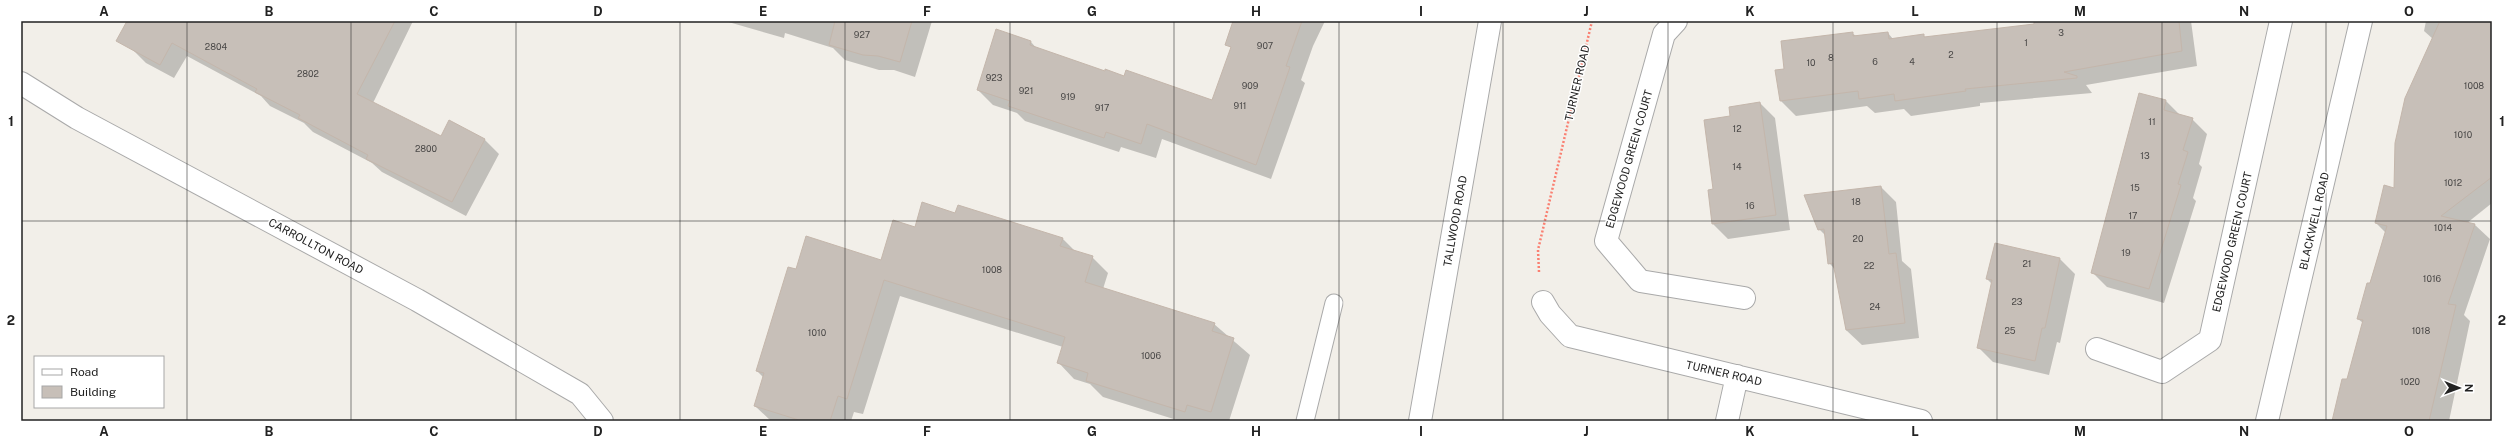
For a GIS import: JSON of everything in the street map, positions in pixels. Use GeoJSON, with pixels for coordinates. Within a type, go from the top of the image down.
{"type":"FeatureCollection","features":[{"type":"Feature","properties":{"kind":"street","name":"TALLWOOD ROAD"},"geometry":{"type":"LineString","coordinates":[[1420,421],[1490,21]]}},
{"type":"Feature","properties":{"kind":"street","name":"EDGEWOOD GREEN COURT"},"geometry":{"type":"LineString","coordinates":[[1676,21],[1664,34],[1606,241],[1640,281],[1744,298]]}},
{"type":"Feature","properties":{"kind":"street","name":"EDGEWOOD GREEN COURT"},"geometry":{"type":"LineString","coordinates":[[2097,349],[2162,372],[2210,340],[2282,21]]}},
{"type":"Feature","properties":{"kind":"street","name":"BLACKWELL ROAD"},"geometry":{"type":"LineString","coordinates":[[2267,421],[2361,21]]}},
{"type":"Feature","properties":{"kind":"street","name":"CARROLLTON ROAD"},"geometry":{"type":"LineString","coordinates":[[21,83],[77,118],[418,300],[580,394],[602,421]]}},
{"type":"Feature","properties":{"kind":"street","name":"TURNER ROAD"},"geometry":{"type":"LineString","coordinates":[[1543,302],[1550,314],[1570,336],[1921,421]]}},
{"type":"Feature","properties":{"kind":"street"},"geometry":{"type":"LineString","coordinates":[[1727,421],[1737,376]]}},
{"type":"Feature","properties":{"kind":"lane"},"geometry":{"type":"LineString","coordinates":[[1305,421],[1334,303]]}},
{"type":"Feature","properties":{"kind":"path","name":"TURNER ROAD"},"geometry":{"type":"LineString","coordinates":[[1539,279],[1538,250],[1592,21]]}},
{"type":"Feature","properties":{"kind":"building"},"geometry":{"type":"Polygon","coordinates":[[[127,21],[395,21],[357,94],[441,136],[449,120],[485,139],[452,202],[366,159],[368,155],[298,118],[300,115],[255,92],[257,89],[172,43],[160,65],[116,41],[127,21]]]}},
{"type":"Feature","properties":{"kind":"building"},"geometry":{"type":"Polygon","coordinates":[[[835,21],[912,21],[900,62],[878,56],[863,55],[829,45],[835,21]]]}},
{"type":"Feature","properties":{"kind":"building"},"geometry":{"type":"Polygon","coordinates":[[[1233,21],[1302,21],[1286,66],[1290,67],[1256,165],[1147,124],[1141,144],[1106,132],[1104,138],[1008,106],[1010,101],[977,90],[996,29],[1031,41],[1030,45],[1105,71],[1105,69],[1124,76],[1126,70],[1212,100],[1231,47],[1225,45],[1233,21]]]}},
{"type":"Feature","properties":{"kind":"building"},"geometry":{"type":"Polygon","coordinates":[[[2034,21],[2179,21],[2182,51],[2064,72],[2077,76],[2077,78],[1965,89],[1966,91],[1895,101],[1894,94],[1859,99],[1858,91],[1780,101],[1775,70],[1784,69],[1781,41],[1853,32],[1853,36],[1888,32],[1889,39],[1924,34],[1924,37],[2034,24],[2034,21]]]}},
{"type":"Feature","properties":{"kind":"building"},"geometry":{"type":"Polygon","coordinates":[[[2440,21],[2492,21],[2492,177],[2441,216],[2475,224],[2448,304],[2456,305],[2429,421],[2332,421],[2342,379],[2347,379],[2363,320],[2357,319],[2367,283],[2370,283],[2387,226],[2375,223],[2384,185],[2394,188],[2395,143],[2405,98],[2440,21]]]}},
{"type":"Feature","properties":{"kind":"building"},"geometry":{"type":"Polygon","coordinates":[[[2139,93],[2166,100],[2164,110],[2193,118],[2183,150],[2188,152],[2178,184],[2181,185],[2149,289],[2091,273],[2139,93]]]}},
{"type":"Feature","properties":{"kind":"building"},"geometry":{"type":"Polygon","coordinates":[[[1760,102],[1776,215],[1712,224],[1708,190],[1713,189],[1704,120],[1730,116],[1729,107],[1760,102]]]}},
{"type":"Feature","properties":{"kind":"building"},"geometry":{"type":"Polygon","coordinates":[[[1881,186],[1889,254],[1896,253],[1905,323],[1846,330],[1833,263],[1828,264],[1824,229],[1818,230],[1804,195],[1881,186]]]}},
{"type":"Feature","properties":{"kind":"building"},"geometry":{"type":"Polygon","coordinates":[[[922,202],[955,213],[958,205],[1063,238],[1060,246],[1093,256],[1085,282],[1215,323],[1212,331],[1234,338],[1211,412],[1187,405],[1185,412],[1086,381],[1088,373],[1057,363],[1065,337],[884,280],[847,399],[838,396],[830,421],[802,421],[754,406],[764,373],[756,371],[788,267],[796,269],[806,236],[881,260],[893,220],[915,227],[922,202]]]}},
{"type":"Feature","properties":{"kind":"building"},"geometry":{"type":"Polygon","coordinates":[[[1995,243],[2060,258],[2045,328],[2042,328],[2035,361],[1977,348],[1992,280],[1986,279],[1995,243]]]}}]}
